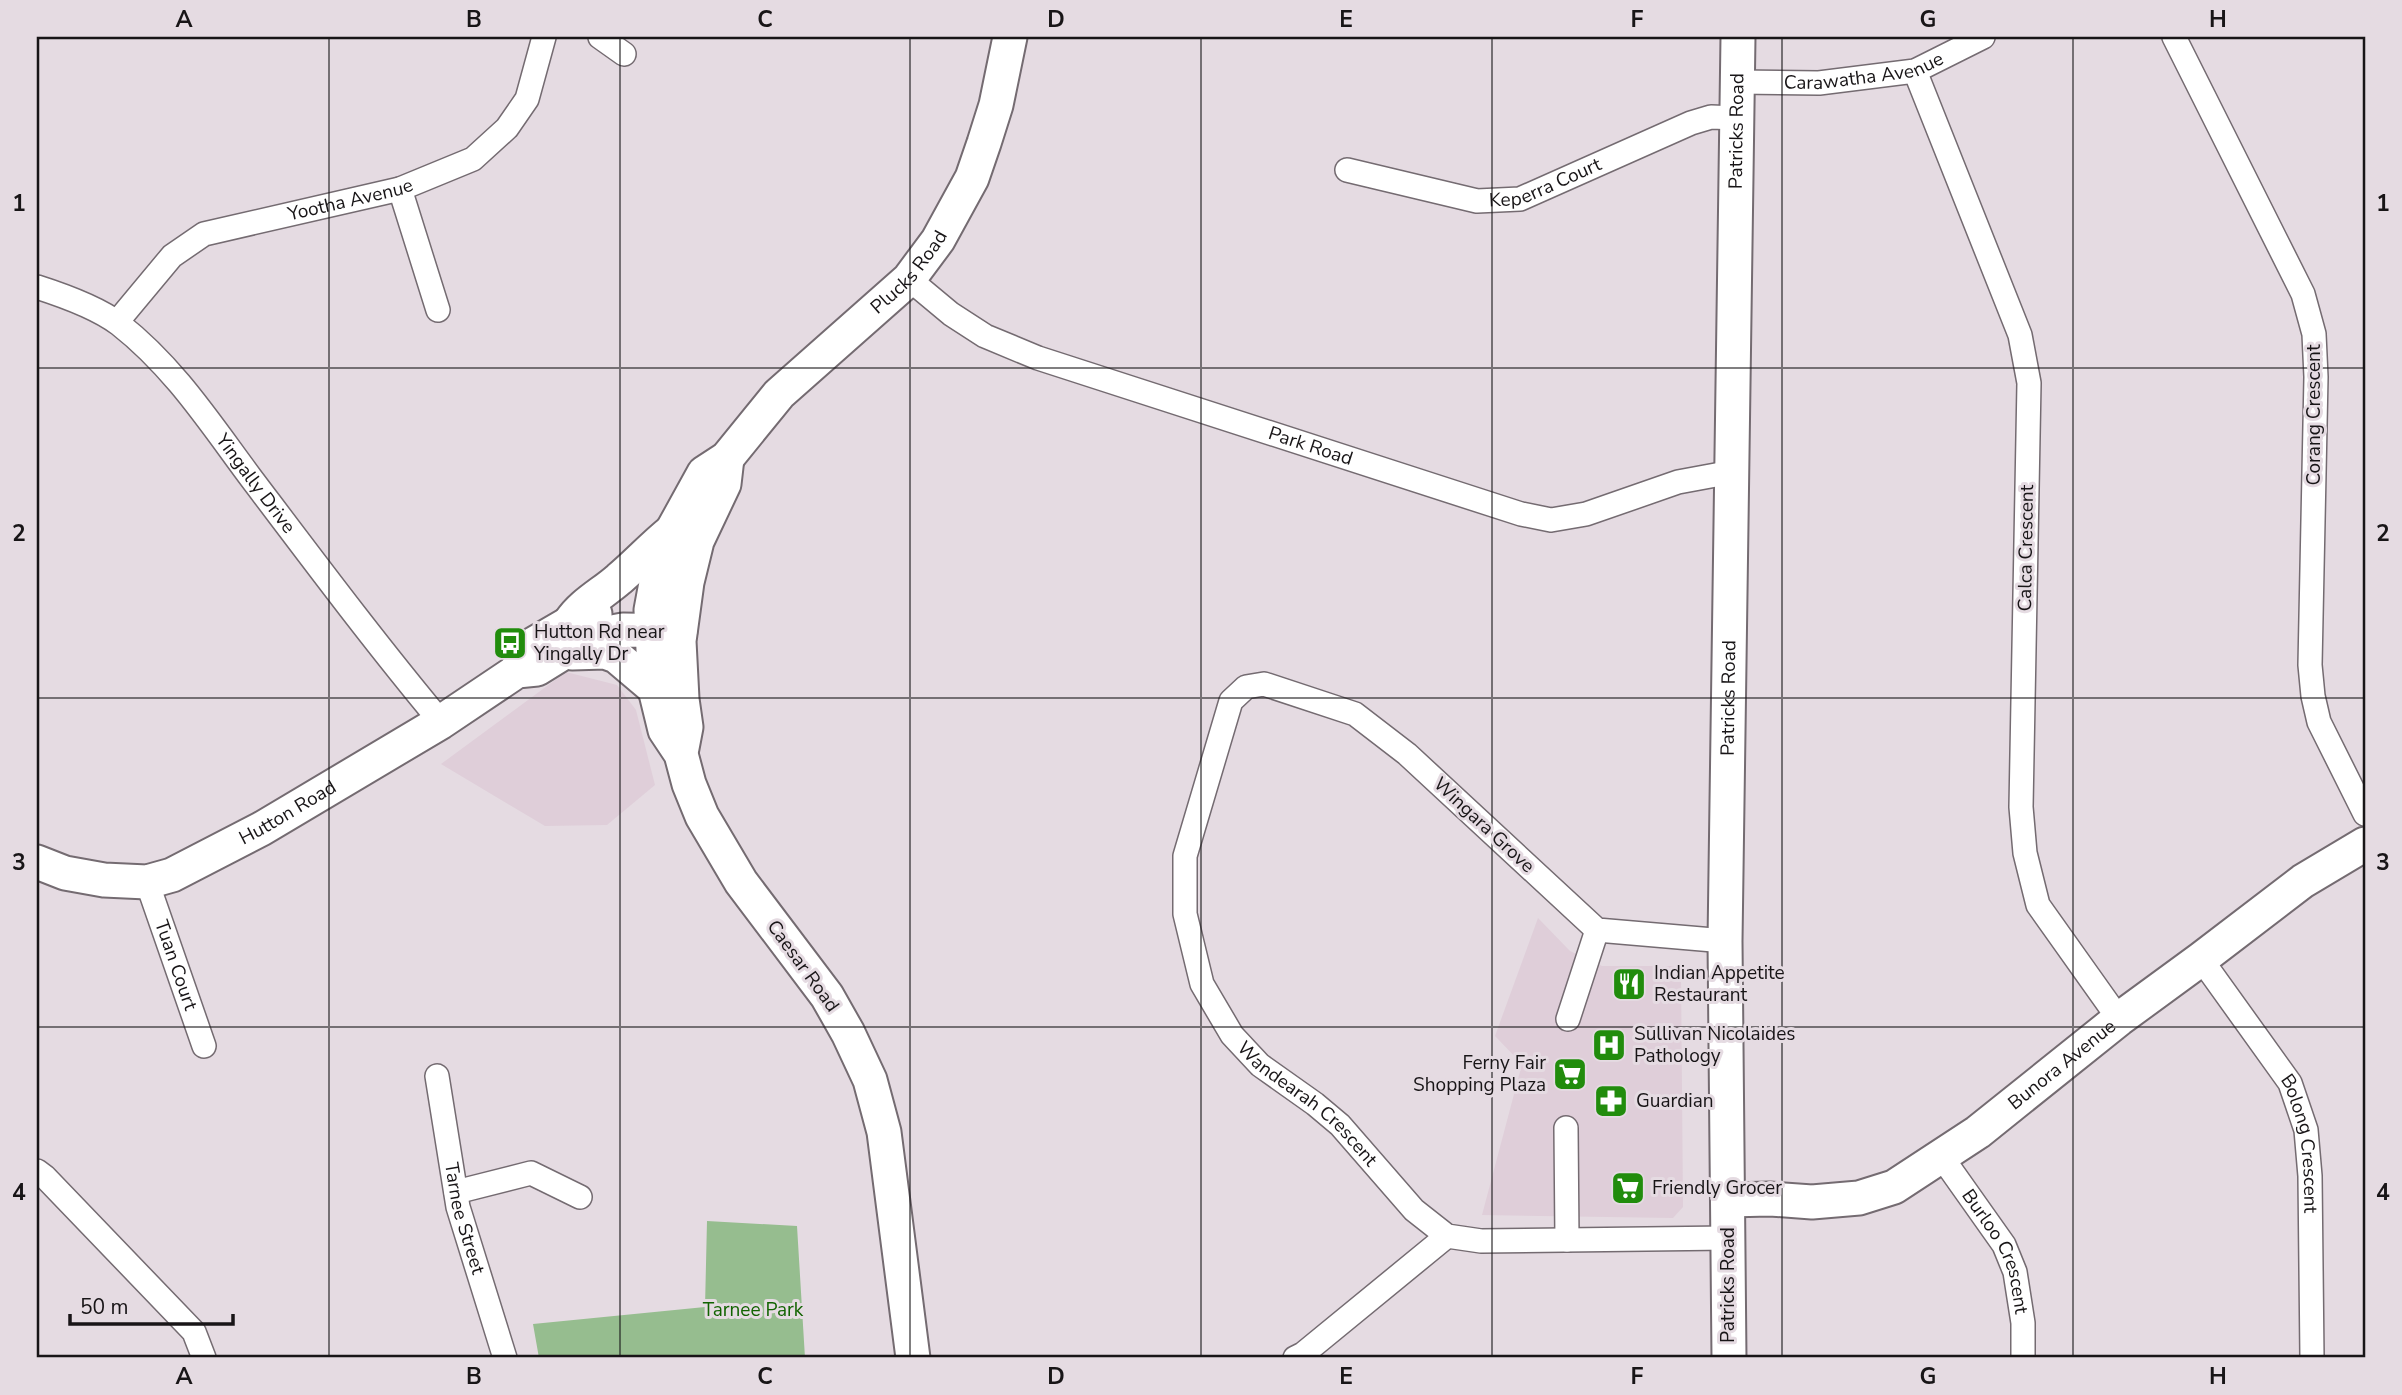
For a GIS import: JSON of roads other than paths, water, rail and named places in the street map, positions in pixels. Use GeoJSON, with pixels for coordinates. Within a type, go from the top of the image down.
{"type":"FeatureCollection","features":[{"type":"Feature","properties":{"kind":"street","name":"Yootha Avenue"},"geometry":{"type":"LineString","coordinates":[[117,322],[172,256],[205,234],[400,189],[473,159],[507,128],[527,99],[544,37]]}},
{"type":"Feature","properties":{"kind":"street"},"geometry":{"type":"LineString","coordinates":[[600,37],[624,54]]}},
{"type":"Feature","properties":{"kind":"street","name":"Plucks Road"},"geometry":{"type":"LineString","coordinates":[[666,620],[672,531],[704,473],[727,458],[779,394],[909,279],[955,212],[972,178],[996,105],[1010,37]]}},
{"type":"Feature","properties":{"kind":"street","name":"Patricks Road"},"geometry":{"type":"LineString","coordinates":[[1729,1358],[1725,941],[1738,37]]}},
{"type":"Feature","properties":{"kind":"street","name":"Carawatha Avenue"},"geometry":{"type":"LineString","coordinates":[[1737,82],[1819,83],[1914,71],[1983,37]]}},
{"type":"Feature","properties":{"kind":"street","name":"Corang Crescent"},"geometry":{"type":"LineString","coordinates":[[2174,37],[2303,294],[2314,334],[2316,377],[2311,665],[2313,696],[2319,722],[2365,814]]}},
{"type":"Feature","properties":{"kind":"street","name":"Calca Crescent"},"geometry":{"type":"LineString","coordinates":[[1914,71],[2020,335],[2029,383],[2021,807],[2025,853],[2038,905],[2119,1019]]}},
{"type":"Feature","properties":{"kind":"street","name":"Keperra Court"},"geometry":{"type":"LineString","coordinates":[[1347,170],[1477,201],[1520,199],[1691,122],[1711,117],[1737,118]]}},
{"type":"Feature","properties":{"kind":"street"},"geometry":{"type":"LineString","coordinates":[[400,189],[438,310]]}},
{"type":"Feature","properties":{"kind":"street","name":"Park Road"},"geometry":{"type":"LineString","coordinates":[[909,279],[951,314],[985,336],[1038,358],[1521,514],[1551,520],[1586,514],[1678,482],[1732,472]]}},
{"type":"Feature","properties":{"kind":"street","name":"Yingally Drive"},"geometry":{"type":"LineString","coordinates":[[37,287],[78,302],[117,322],[182,384],[250,477],[441,722]]}},
{"type":"Feature","properties":{"kind":"street","name":"Plucks Road"},"geometry":{"type":"LineString","coordinates":[[666,620],[697,541],[724,484],[727,458]]}},
{"type":"Feature","properties":{"kind":"street"},"geometry":{"type":"LineString","coordinates":[[654,689],[616,656],[565,639],[580,607],[621,578],[649,549],[672,531]]}},
{"type":"Feature","properties":{"kind":"street","name":"Hutton Road"},"geometry":{"type":"LineString","coordinates":[[37,862],[65,873],[104,880],[147,882],[172,875],[261,830],[441,722],[517,671],[537,669],[585,616],[629,609],[666,620]]}},
{"type":"Feature","properties":{"kind":"street","name":"Caesar Road"},"geometry":{"type":"LineString","coordinates":[[666,620],[654,689],[665,730],[681,754],[702,816],[741,882],[827,996],[870,1080],[884,1132],[913,1358]]}},
{"type":"Feature","properties":{"kind":"street","name":"Caesar Road"},"geometry":{"type":"LineString","coordinates":[[666,620],[686,727],[681,754]]}},
{"type":"Feature","properties":{"kind":"street","name":"Wingara Grove"},"geometry":{"type":"LineString","coordinates":[[1247,687],[1264,684],[1355,715],[1407,754],[1597,930]]}},
{"type":"Feature","properties":{"kind":"street","name":"Wandearah Crescent"},"geometry":{"type":"LineString","coordinates":[[1247,687],[1231,701],[1185,856],[1185,914],[1202,984],[1232,1035],[1260,1065],[1340,1125],[1414,1210],[1447,1236]]}},
{"type":"Feature","properties":{"kind":"street","name":"Bunora Avenue"},"geometry":{"type":"LineString","coordinates":[[1728,1200],[1812,1202],[1859,1198],[1894,1186],[1978,1132],[2119,1019],[2201,960],[2302,881],[2365,844]]}},
{"type":"Feature","properties":{"kind":"street","name":"Tuan Court"},"geometry":{"type":"LineString","coordinates":[[147,882],[204,1046]]}},
{"type":"Feature","properties":{"kind":"street"},"geometry":{"type":"LineString","coordinates":[[1568,1019],[1597,930],[1725,941]]}},
{"type":"Feature","properties":{"kind":"street","name":"Bolong Crescent"},"geometry":{"type":"LineString","coordinates":[[2201,960],[2290,1083],[2306,1130],[2310,1176],[2312,1358]]}},
{"type":"Feature","properties":{"kind":"street","name":"Tarnee Street"},"geometry":{"type":"LineString","coordinates":[[437,1076],[458,1207],[505,1358]]}},
{"type":"Feature","properties":{"kind":"street"},"geometry":{"type":"LineString","coordinates":[[1566,1128],[1567,1240]]}},
{"type":"Feature","properties":{"kind":"street","name":"Burloo Crescent"},"geometry":{"type":"LineString","coordinates":[[1941,1156],[2004,1245],[2015,1272],[2023,1323],[2024,1358]]}},
{"type":"Feature","properties":{"kind":"street"},"geometry":{"type":"LineString","coordinates":[[37,1171],[194,1332],[204,1358]]}},
{"type":"Feature","properties":{"kind":"street"},"geometry":{"type":"LineString","coordinates":[[456,1192],[531,1173],[580,1197]]}},
{"type":"Feature","properties":{"kind":"street"},"geometry":{"type":"LineString","coordinates":[[1295,1358],[1447,1236],[1481,1241],[1728,1238]]}},
{"type":"Feature","properties":{"kind":"place","name":"Hutton Rd near Yingally Dr"},"geometry":{"type":"Point","coordinates":[510,643]}},
{"type":"Feature","properties":{"kind":"place","name":"Indian Appetite Restaurant"},"geometry":{"type":"Point","coordinates":[1629,984]}},
{"type":"Feature","properties":{"kind":"place","name":"Sullivan Nicolaides Pathology"},"geometry":{"type":"Point","coordinates":[1609,1045]}},
{"type":"Feature","properties":{"kind":"place","name":"Ferny Fair Shopping Plaza"},"geometry":{"type":"Point","coordinates":[1570,1074]}},
{"type":"Feature","properties":{"kind":"place","name":"Guardian"},"geometry":{"type":"Point","coordinates":[1611,1101]}},
{"type":"Feature","properties":{"kind":"place","name":"Friendly Grocer"},"geometry":{"type":"Point","coordinates":[1628,1188]}},
{"type":"Feature","properties":{"kind":"park label","name":"Tarnee Park"},"geometry":{"type":"Point","coordinates":[753,1310]}}]}
